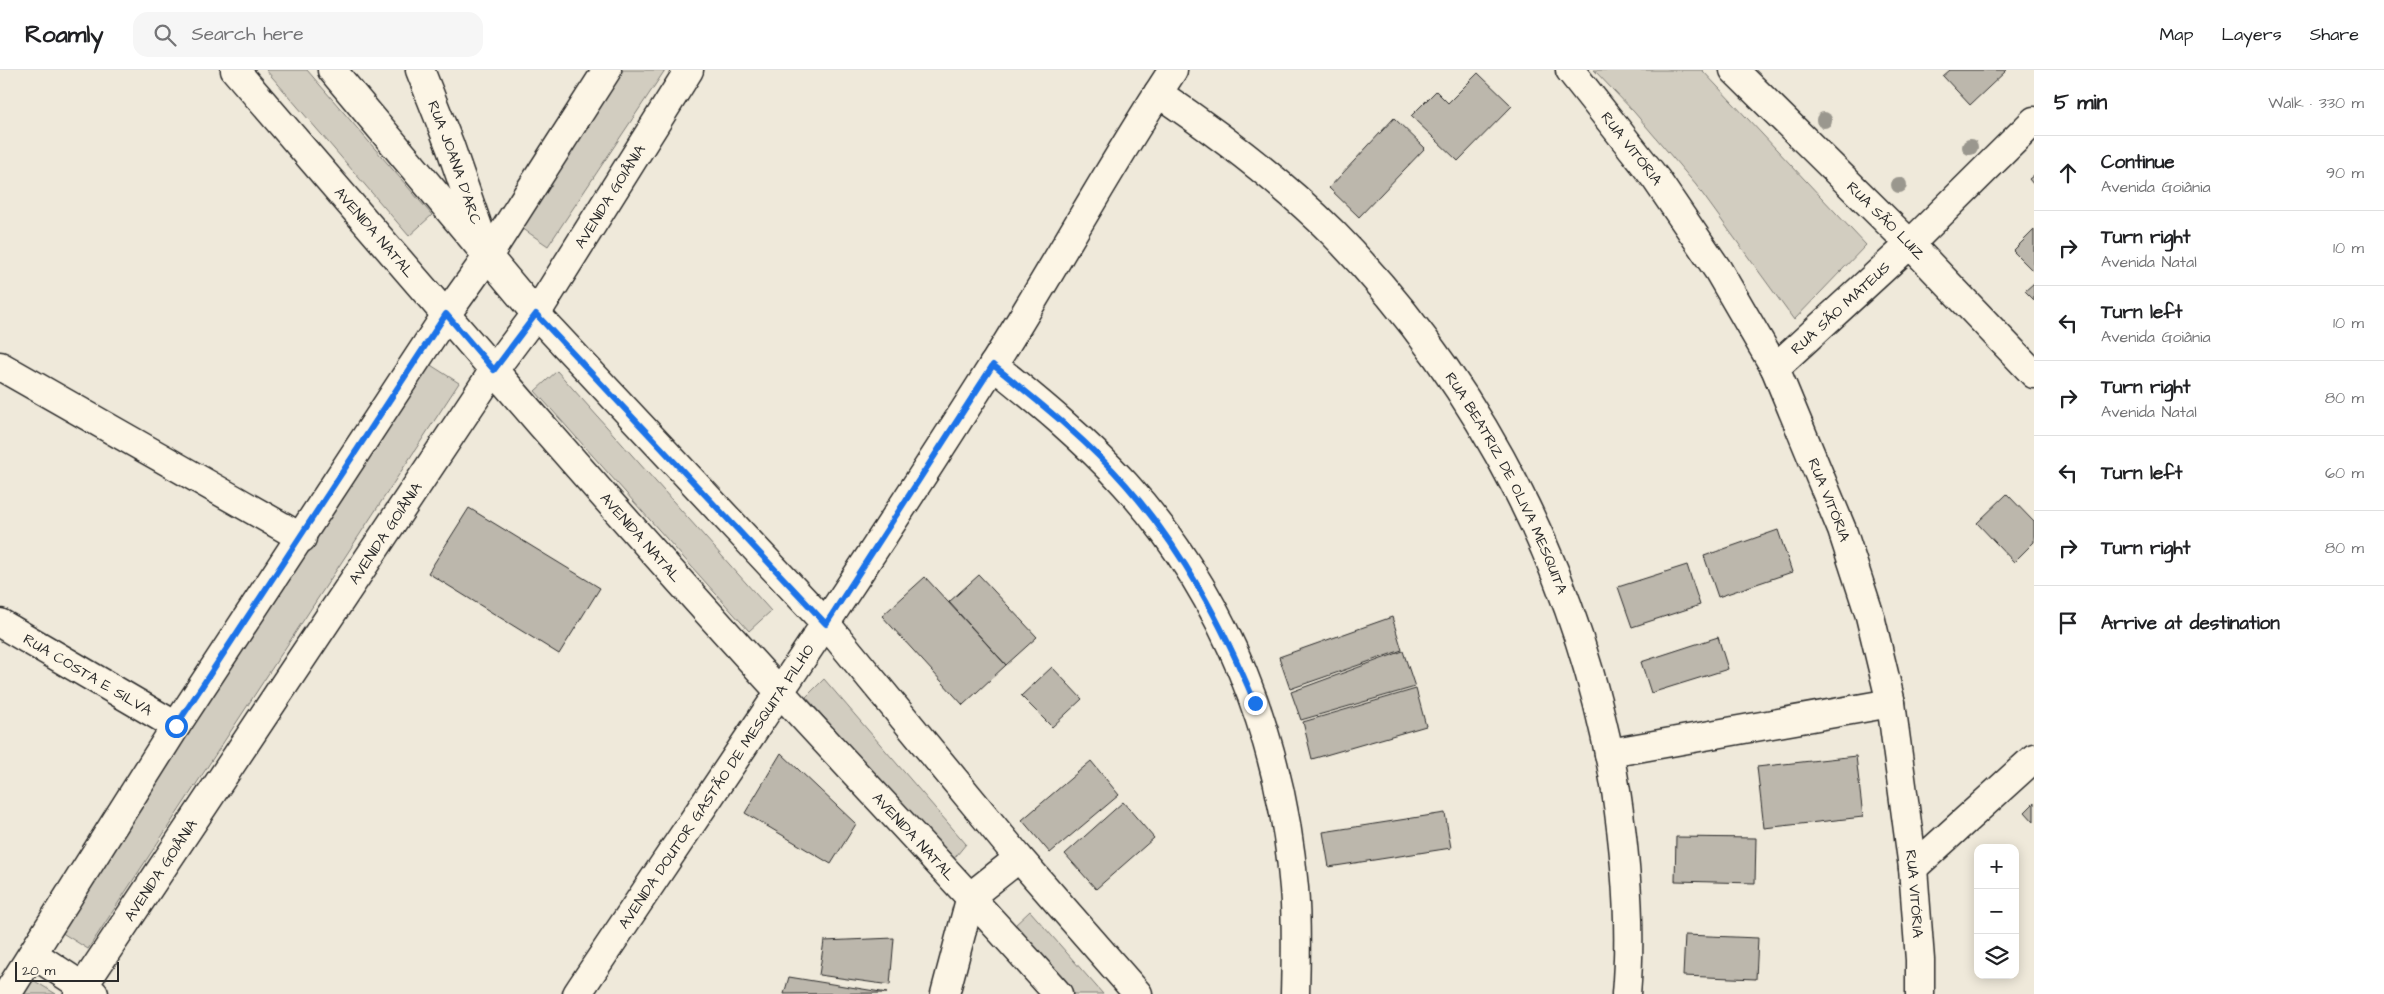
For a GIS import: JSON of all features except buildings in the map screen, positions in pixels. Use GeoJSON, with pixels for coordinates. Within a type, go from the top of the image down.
{"type":"FeatureCollection","features":[{"type":"Feature","properties":{"kind":"street","name":"AVENIDA NATAL"},"geometry":{"type":"LineString","coordinates":[[235,70],[494,370],[779,691],[971,896],[1058,994]]}},
{"type":"Feature","properties":{"kind":"street"},"geometry":{"type":"LineString","coordinates":[[332,70],[536,314],[826,624],[1019,858],[1138,994]]}},
{"type":"Feature","properties":{"kind":"street","name":"RUA JOANA D'ARC"},"geometry":{"type":"LineString","coordinates":[[420,70],[450,146],[488,256]]}},
{"type":"Feature","properties":{"kind":"street"},"geometry":{"type":"LineString","coordinates":[[7,994],[176,726],[302,538],[446,314],[488,256],[607,70]]}},
{"type":"Feature","properties":{"kind":"street","name":"AVENIDA GOIÂNIA"},"geometry":{"type":"LineString","coordinates":[[85,992],[494,370],[536,314],[688,70]]}},
{"type":"Feature","properties":{"kind":"street","name":"AVENIDA DOUTOR GASTÃO DE MESQUITA FILHO"},"geometry":{"type":"LineString","coordinates":[[577,994],[779,691],[826,624],[993,365],[1173,70]]}},
{"type":"Feature","properties":{"kind":"street","name":"RUA VITÓRIA"},"geometry":{"type":"LineString","coordinates":[[1570,70],[1656,179],[1718,270],[1776,368],[1842,530],[1870,616],[1891,703],[1914,868],[1920,960],[1920,994]]}},
{"type":"Feature","properties":{"kind":"street","name":"RUA SÃO LUIZ"},"geometry":{"type":"LineString","coordinates":[[1734,70],[1910,244],[2034,374]]}},
{"type":"Feature","properties":{"kind":"street","name":"RUA BEATRIZ DE OLIVA MESQUITA"},"geometry":{"type":"LineString","coordinates":[[1158,93],[1234,147],[1278,182],[1332,233],[1389,295],[1430,346],[1467,400],[1510,472],[1542,539],[1570,609],[1592,680],[1609,753],[1622,828],[1627,904],[1626,994]]}},
{"type":"Feature","properties":{"kind":"street","name":"RUA SÃO MATEUS"},"geometry":{"type":"LineString","coordinates":[[1776,368],[1910,244],[2034,121]]}},
{"type":"Feature","properties":{"kind":"street"},"geometry":{"type":"LineString","coordinates":[[993,365],[1082,439],[1126,485],[1166,535],[1201,588],[1231,644],[1255,703],[1274,764],[1287,826],[1295,890],[1295,994]]}},
{"type":"Feature","properties":{"kind":"street"},"geometry":{"type":"LineString","coordinates":[[0,366],[302,538]]}},
{"type":"Feature","properties":{"kind":"street","name":"RUA COSTA E SILVA"},"geometry":{"type":"LineString","coordinates":[[0,623],[176,726]]}},
{"type":"Feature","properties":{"kind":"street"},"geometry":{"type":"LineString","coordinates":[[1609,753],[1891,703]]}},
{"type":"Feature","properties":{"kind":"street"},"geometry":{"type":"LineString","coordinates":[[1914,868],[2034,758]]}},
{"type":"Feature","properties":{"kind":"street"},"geometry":{"type":"LineString","coordinates":[[945,994],[971,896],[1019,858]]}},
{"type":"Feature","properties":{"kind":"street"},"geometry":{"type":"LineString","coordinates":[[33,954],[85,992]]}},
{"type":"Feature","properties":{"kind":"shaded area"},"geometry":{"type":"Polygon","coordinates":[[[266,70],[307,70],[432,215],[409,236],[266,70]]]}},
{"type":"Feature","properties":{"kind":"shaded area"},"geometry":{"type":"Polygon","coordinates":[[[623,70],[665,70],[548,246],[519,226],[623,70]]]}},
{"type":"Feature","properties":{"kind":"shaded area"},"geometry":{"type":"Polygon","coordinates":[[[1594,70],[1702,70],[1866,245],[1794,320],[1696,185],[1634,112],[1594,70]]]}},
{"type":"Feature","properties":{"kind":"shaded area"},"geometry":{"type":"Polygon","coordinates":[[[426,362],[459,383],[88,949],[56,929],[426,362]]]}},
{"type":"Feature","properties":{"kind":"shaded area"},"geometry":{"type":"Polygon","coordinates":[[[557,371],[771,611],[749,631],[535,391],[557,371]]]}},
{"type":"Feature","properties":{"kind":"shaded area"},"geometry":{"type":"Polygon","coordinates":[[[824,679],[966,844],[952,861],[806,697],[824,679]]]}},
{"type":"Feature","properties":{"kind":"shaded area"},"geometry":{"type":"Polygon","coordinates":[[[1030,911],[1103,994],[1073,994],[1014,926],[1030,911]]]}},
{"type":"Feature","properties":{"kind":"shaded area"},"geometry":{"type":"Polygon","coordinates":[[[28,977],[56,994],[16,994],[28,977]]]}},
{"type":"Feature","properties":{"kind":"route"},"geometry":{"type":"LineString","coordinates":[[176,726],[302,538],[446,314],[494,370],[536,314],[826,624],[993,365],[1082,439],[1126,485],[1166,535],[1201,588],[1231,644],[1255,703]]}}]}
